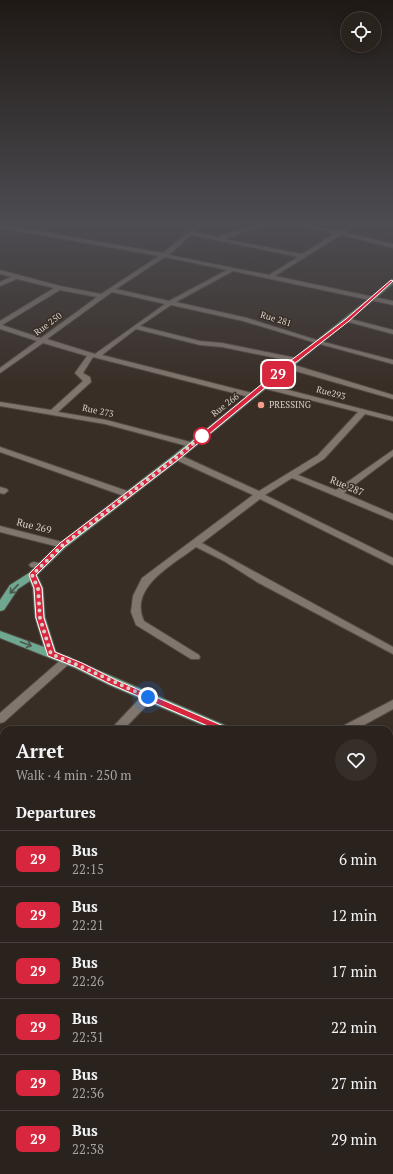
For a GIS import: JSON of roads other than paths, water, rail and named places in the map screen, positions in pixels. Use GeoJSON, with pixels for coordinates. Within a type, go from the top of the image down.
{"type":"FeatureCollection","features":[{"type":"Feature","properties":{"kind":"main road","name":"Rue 266"},"geometry":{"type":"LineString","coordinates":[[0,608],[14,588],[63,545],[127,494],[177,457],[288,366],[348,320],[393,281]]}},
{"type":"Feature","properties":{"kind":"main road"},"geometry":{"type":"LineString","coordinates":[[36,568],[40,618],[51,654]]}},
{"type":"Feature","properties":{"kind":"main road"},"geometry":{"type":"LineString","coordinates":[[0,634],[67,660],[216,726]]}},
{"type":"Feature","properties":{"kind":"street"},"geometry":{"type":"LineString","coordinates":[[0,284],[14,278]]}},
{"type":"Feature","properties":{"kind":"street"},"geometry":{"type":"LineString","coordinates":[[19,278],[59,288],[102,296]]}},
{"type":"Feature","properties":{"kind":"street","name":"Rue 250"},"geometry":{"type":"LineString","coordinates":[[0,371],[110,290],[130,278]]}},
{"type":"Feature","properties":{"kind":"street"},"geometry":{"type":"LineString","coordinates":[[52,413],[87,382],[87,379],[79,373],[95,355],[170,303],[217,278]]}},
{"type":"Feature","properties":{"kind":"street"},"geometry":{"type":"LineString","coordinates":[[274,278],[393,303]]}},
{"type":"Feature","properties":{"kind":"street"},"geometry":{"type":"LineString","coordinates":[[0,324],[59,288]]}},
{"type":"Feature","properties":{"kind":"street","name":"Rue 281"},"geometry":{"type":"LineString","coordinates":[[110,290],[245,319],[318,342],[393,362]]}},
{"type":"Feature","properties":{"kind":"street"},"geometry":{"type":"LineString","coordinates":[[348,320],[393,332]]}},
{"type":"Feature","properties":{"kind":"street"},"geometry":{"type":"LineString","coordinates":[[0,327],[95,355],[253,396]]}},
{"type":"Feature","properties":{"kind":"street"},"geometry":{"type":"LineString","coordinates":[[135,327],[200,343],[222,345],[296,360]]}},
{"type":"Feature","properties":{"kind":"street"},"geometry":{"type":"LineString","coordinates":[[288,366],[391,397]]}},
{"type":"Feature","properties":{"kind":"street","name":"Rue293"},"geometry":{"type":"LineString","coordinates":[[265,386],[393,419]]}},
{"type":"Feature","properties":{"kind":"street","name":"Rue 273"},"geometry":{"type":"LineString","coordinates":[[0,404],[106,422],[191,445]]}},
{"type":"Feature","properties":{"kind":"street"},"geometry":{"type":"LineString","coordinates":[[194,657],[140,623],[137,618],[135,604],[146,580],[260,495],[321,457],[364,412]]}},
{"type":"Feature","properties":{"kind":"street"},"geometry":{"type":"LineString","coordinates":[[0,450],[127,494]]}},
{"type":"Feature","properties":{"kind":"street"},"geometry":{"type":"LineString","coordinates":[[337,494],[391,456]]}},
{"type":"Feature","properties":{"kind":"street"},"geometry":{"type":"LineString","coordinates":[[177,457],[260,495],[393,562]]}},
{"type":"Feature","properties":{"kind":"street","name":"Rue 287"},"geometry":{"type":"LineString","coordinates":[[292,475],[393,517]]}},
{"type":"Feature","properties":{"kind":"street","name":"Rue 269"},"geometry":{"type":"LineString","coordinates":[[0,529],[63,545]]}},
{"type":"Feature","properties":{"kind":"street"},"geometry":{"type":"LineString","coordinates":[[195,543],[228,559],[261,580],[393,652]]}},
{"type":"Feature","properties":{"kind":"street"},"geometry":{"type":"LineString","coordinates":[[0,719],[67,660]]}},
{"type":"Feature","properties":{"kind":"street"},"geometry":{"type":"LineString","coordinates":[[120,726],[148,697]]}},
{"type":"Feature","properties":{"kind":"street"},"geometry":{"type":"LineString","coordinates":[[352,726],[393,704]]}},
{"type":"Feature","properties":{"kind":"place","name":"PRESSING"},"geometry":{"type":"Point","coordinates":[261,405]}}]}
